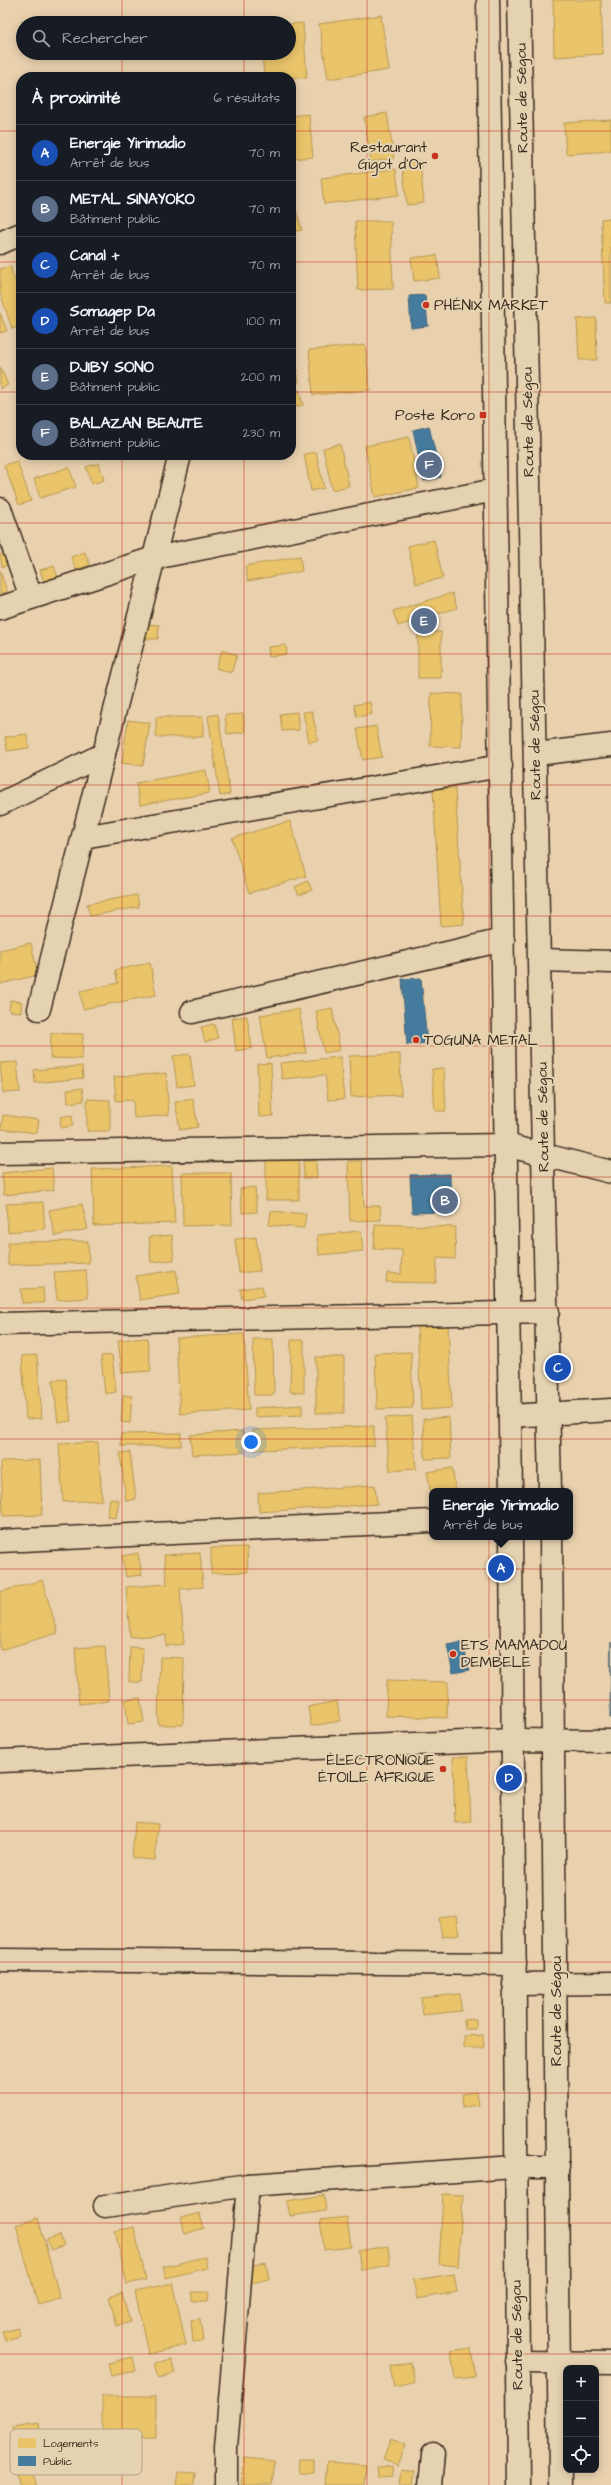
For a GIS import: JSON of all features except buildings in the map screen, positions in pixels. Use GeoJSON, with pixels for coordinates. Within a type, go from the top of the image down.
{"type":"FeatureCollection","features":[{"type":"Feature","properties":{"kind":"main road"},"geometry":{"type":"LineString","coordinates":[[488,0],[511,1488]]}},
{"type":"Feature","properties":{"kind":"main road","name":"Route de Ségou"},"geometry":{"type":"LineString","coordinates":[[520,0],[548,1312],[550,1488]]}},
{"type":"Feature","properties":{"kind":"main road"},"geometry":{"type":"LineString","coordinates":[[0,243],[16,236]]}},
{"type":"Feature","properties":{"kind":"main road"},"geometry":{"type":"LineString","coordinates":[[39,1009],[179,460]]}},
{"type":"Feature","properties":{"kind":"main road"},"geometry":{"type":"LineString","coordinates":[[0,608],[154,558],[495,490]]}},
{"type":"Feature","properties":{"kind":"main road"},"geometry":{"type":"LineString","coordinates":[[0,509],[31,597]]}},
{"type":"Feature","properties":{"kind":"main road"},"geometry":{"type":"LineString","coordinates":[[536,754],[611,745]]}},
{"type":"Feature","properties":{"kind":"main road"},"geometry":{"type":"LineString","coordinates":[[0,804],[104,754]]}},
{"type":"Feature","properties":{"kind":"main road"},"geometry":{"type":"LineString","coordinates":[[83,837],[501,766]]}},
{"type":"Feature","properties":{"kind":"main road"},"geometry":{"type":"LineString","coordinates":[[192,1012],[503,940]]}},
{"type":"Feature","properties":{"kind":"main road"},"geometry":{"type":"LineString","coordinates":[[540,960],[611,962]]}},
{"type":"Feature","properties":{"kind":"main road"},"geometry":{"type":"LineString","coordinates":[[0,1153],[506,1145],[611,1172]]}},
{"type":"Feature","properties":{"kind":"main road"},"geometry":{"type":"LineString","coordinates":[[0,1324],[548,1312]]}},
{"type":"Feature","properties":{"kind":"main road"},"geometry":{"type":"LineString","coordinates":[[510,1416],[611,1410]]}},
{"type":"Feature","properties":{"kind":"main road"},"geometry":{"type":"LineString","coordinates":[[0,1541],[429,1521]]}},
{"type":"Feature","properties":{"kind":"main road","name":"Route de Ségou"},"geometry":{"type":"LineString","coordinates":[[511,1540],[514,1740],[515,2167],[519,2485]]}},
{"type":"Feature","properties":{"kind":"main road","name":"Route de Ségou"},"geometry":{"type":"LineString","coordinates":[[551,1540],[560,2485]]}},
{"type":"Feature","properties":{"kind":"main road"},"geometry":{"type":"LineString","coordinates":[[0,1761],[514,1740],[611,1741]]}},
{"type":"Feature","properties":{"kind":"main road"},"geometry":{"type":"LineString","coordinates":[[0,1960],[514,1974],[556,1984],[611,1983]]}},
{"type":"Feature","properties":{"kind":"main road"},"geometry":{"type":"LineString","coordinates":[[105,2206],[248,2184],[515,2167],[558,2167]]}},
{"type":"Feature","properties":{"kind":"main road"},"geometry":{"type":"LineString","coordinates":[[226,2485],[226,2447],[248,2184]]}},
{"type":"Feature","properties":{"kind":"main road"},"geometry":{"type":"LineString","coordinates":[[517,2362],[611,2363]]}},
{"type":"Feature","properties":{"kind":"main road"},"geometry":{"type":"LineString","coordinates":[[430,2485],[433,2455]]}},
{"type":"Feature","properties":{"kind":"place","name":"Restaurant Gigot d'Or"},"geometry":{"type":"Point","coordinates":[435,156]}},
{"type":"Feature","properties":{"kind":"place","name":"PHÉNIX MARKET"},"geometry":{"type":"Point","coordinates":[426,305]}},
{"type":"Feature","properties":{"kind":"place","name":"Poste Koro"},"geometry":{"type":"Point","coordinates":[483,415]}},
{"type":"Feature","properties":{"kind":"place","name":"BALAZAN BEAUTE"},"geometry":{"type":"Point","coordinates":[429,465]}},
{"type":"Feature","properties":{"kind":"place","name":"DJIBY SONO"},"geometry":{"type":"Point","coordinates":[424,621]}},
{"type":"Feature","properties":{"kind":"place","name":"TOGUNA METAL"},"geometry":{"type":"Point","coordinates":[416,1040]}},
{"type":"Feature","properties":{"kind":"place","name":"METAL SINAYOKO"},"geometry":{"type":"Point","coordinates":[445,1201]}},
{"type":"Feature","properties":{"kind":"place","name":"Canal +"},"geometry":{"type":"Point","coordinates":[558,1368]}},
{"type":"Feature","properties":{"kind":"place","name":"Energie Yirimadio"},"geometry":{"type":"Point","coordinates":[501,1568]}},
{"type":"Feature","properties":{"kind":"place","name":"ETS MAMADOU DEMBELE"},"geometry":{"type":"Point","coordinates":[453,1654]}},
{"type":"Feature","properties":{"kind":"place","name":"ÉLECTRONIQUE ÉTOILE AFRIQUE"},"geometry":{"type":"Point","coordinates":[443,1769]}},
{"type":"Feature","properties":{"kind":"place","name":"Somagep Da"},"geometry":{"type":"Point","coordinates":[509,1778]}}]}
